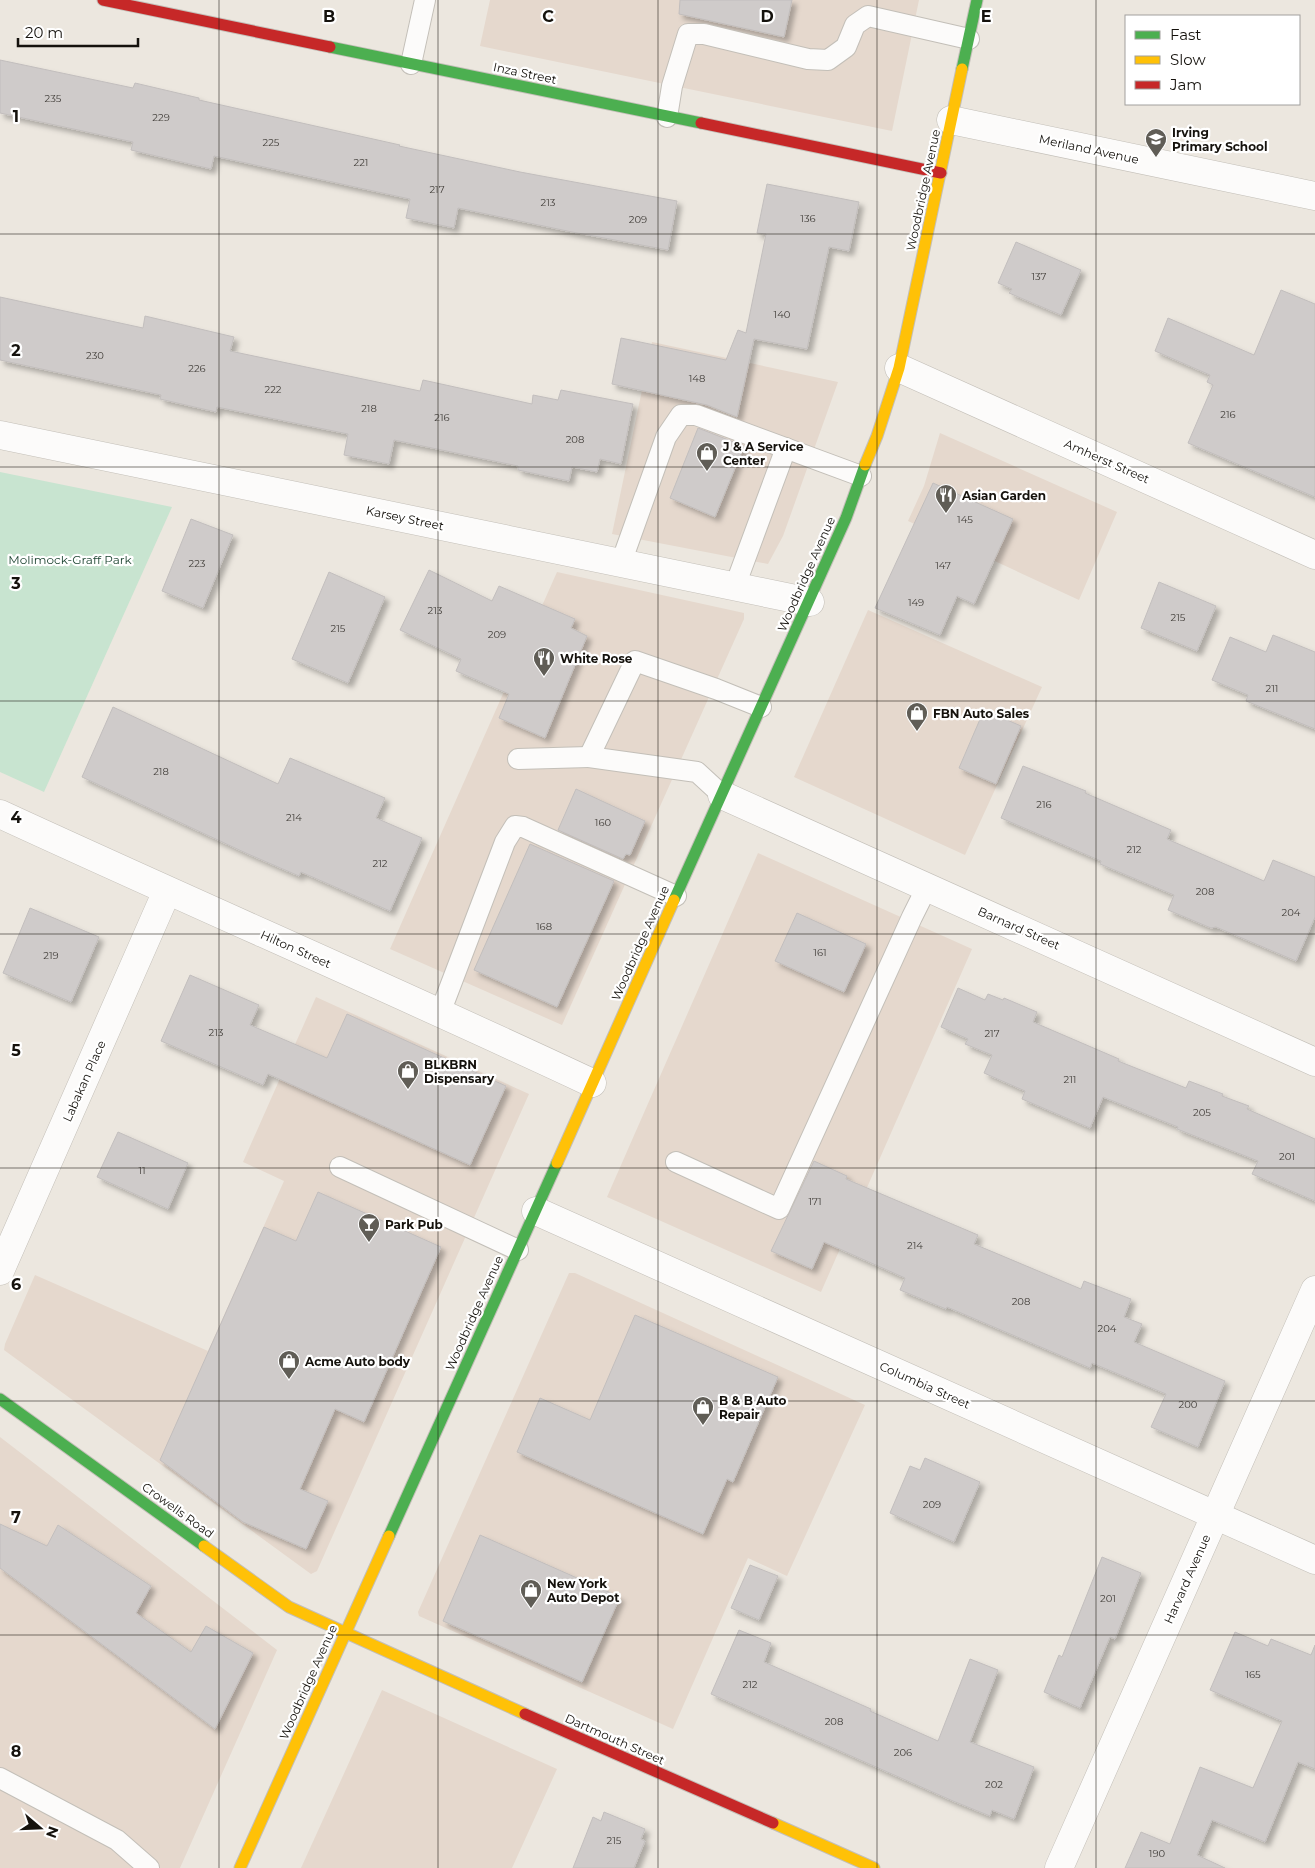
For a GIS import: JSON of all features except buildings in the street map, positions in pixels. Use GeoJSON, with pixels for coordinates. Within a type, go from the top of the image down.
{"type":"FeatureCollection","features":[{"type":"Feature","properties":{"kind":"main road","name":"Inza Street"},"geometry":{"type":"LineString","coordinates":[[103,0],[941,174]]}},
{"type":"Feature","properties":{"kind":"main road","name":"Woodbridge Avenue"},"geometry":{"type":"LineString","coordinates":[[240,1868],[761,707],[810,602],[846,518],[877,436],[899,368],[977,0]]}},
{"type":"Feature","properties":{"kind":"main road","name":"Crowells Road"},"geometry":{"type":"LineString","coordinates":[[0,1399],[289,1607],[346,1633]]}},
{"type":"Feature","properties":{"kind":"main road","name":"Dartmouth Street"},"geometry":{"type":"LineString","coordinates":[[346,1633],[874,1868]]}},
{"type":"Feature","properties":{"kind":"street","name":"Meriland Avenue"},"geometry":{"type":"LineString","coordinates":[[952,120],[1315,196]]}},
{"type":"Feature","properties":{"kind":"street","name":"Amherst Street"},"geometry":{"type":"LineString","coordinates":[[899,368],[1315,555]]}},
{"type":"Feature","properties":{"kind":"street","name":"Karsey Street"},"geometry":{"type":"LineString","coordinates":[[0,435],[810,602]]}},
{"type":"Feature","properties":{"kind":"street","name":"Barnard Street"},"geometry":{"type":"LineString","coordinates":[[722,795],[1315,1062]]}},
{"type":"Feature","properties":{"kind":"street","name":"Hilton Street"},"geometry":{"type":"LineString","coordinates":[[0,814],[167,892],[440,1013],[592,1083]]}},
{"type":"Feature","properties":{"kind":"street","name":"Labakan Place"},"geometry":{"type":"LineString","coordinates":[[0,1271],[167,892]]}},
{"type":"Feature","properties":{"kind":"street","name":"Columbia Street"},"geometry":{"type":"LineString","coordinates":[[536,1210],[1315,1560]]}},
{"type":"Feature","properties":{"kind":"street","name":"Harvard Avenue"},"geometry":{"type":"LineString","coordinates":[[1058,1868],[1315,1290]]}},
{"type":"Feature","properties":{"kind":"lane"},"geometry":{"type":"LineString","coordinates":[[411,64],[426,0]]}},
{"type":"Feature","properties":{"kind":"lane"},"geometry":{"type":"LineString","coordinates":[[667,117],[672,86],[688,34],[704,34],[808,58],[828,60],[846,47],[854,26],[868,16],[969,39]]}},
{"type":"Feature","properties":{"kind":"lane"},"geometry":{"type":"LineString","coordinates":[[621,563],[666,437],[681,415],[696,415],[861,476]]}},
{"type":"Feature","properties":{"kind":"lane"},"geometry":{"type":"LineString","coordinates":[[735,586],[786,448]]}},
{"type":"Feature","properties":{"kind":"lane"},"geometry":{"type":"LineString","coordinates":[[589,757],[635,661],[761,707]]}},
{"type":"Feature","properties":{"kind":"lane"},"geometry":{"type":"LineString","coordinates":[[518,759],[589,757],[696,772],[722,795]]}},
{"type":"Feature","properties":{"kind":"lane"},"geometry":{"type":"LineString","coordinates":[[440,1013],[505,842],[514,826],[523,827],[676,896]]}},
{"type":"Feature","properties":{"kind":"lane"},"geometry":{"type":"LineString","coordinates":[[676,1162],[779,1209],[927,887]]}},
{"type":"Feature","properties":{"kind":"lane"},"geometry":{"type":"LineString","coordinates":[[340,1167],[518,1250]]}},
{"type":"Feature","properties":{"kind":"lane"},"geometry":{"type":"LineString","coordinates":[[0,1778],[116,1840],[148,1868]]}},
{"type":"Feature","properties":{"kind":"shaded area"},"geometry":{"type":"Polygon","coordinates":[[[490,0],[919,0],[892,131],[480,46],[490,0]]]}},
{"type":"Feature","properties":{"kind":"shaded area"},"geometry":{"type":"Polygon","coordinates":[[[652,342],[838,382],[783,536],[768,564],[612,534],[652,342]]]}},
{"type":"Feature","properties":{"kind":"shaded area"},"geometry":{"type":"Polygon","coordinates":[[[940,433],[1117,512],[1079,600],[908,521],[924,486],[940,433]]]}},
{"type":"Feature","properties":{"kind":"shaded area"},"geometry":{"type":"Polygon","coordinates":[[[557,572],[744,613],[744,619],[562,1025],[390,949],[557,572]]]}},
{"type":"Feature","properties":{"kind":"shaded area"},"geometry":{"type":"Polygon","coordinates":[[[868,610],[1042,687],[965,855],[794,777],[868,610]]]}},
{"type":"Feature","properties":{"kind":"shaded area"},"geometry":{"type":"Polygon","coordinates":[[[758,853],[972,949],[821,1292],[607,1197],[758,853]]]}},
{"type":"Feature","properties":{"kind":"shaded area"},"geometry":{"type":"Polygon","coordinates":[[[316,997],[529,1094],[317,1571],[311,1574],[4,1350],[35,1275],[208,1351],[284,1181],[243,1162],[316,997]]]}},
{"type":"Feature","properties":{"kind":"shaded area"},"geometry":{"type":"Polygon","coordinates":[[[569,1273],[575,1273],[865,1405],[787,1576],[748,1558],[673,1729],[419,1616],[418,1612],[569,1273]]]}},
{"type":"Feature","properties":{"kind":"shaded area"},"geometry":{"type":"Polygon","coordinates":[[[0,1437],[277,1650],[180,1868],[0,1868],[0,1437]]]}},
{"type":"Feature","properties":{"kind":"shaded area"},"geometry":{"type":"Polygon","coordinates":[[[382,1690],[557,1769],[512,1868],[301,1868],[382,1690]]]}},
{"type":"Feature","properties":{"kind":"green space","name":"Molimock-Graff Park"},"geometry":{"type":"Polygon","coordinates":[[[0,472],[172,507],[44,792],[0,772],[0,472]]]}},
{"type":"Feature","properties":{"kind":"traffic: fast"},"geometry":{"type":"LineString","coordinates":[[962,69],[977,0]]}},
{"type":"Feature","properties":{"kind":"traffic: fast"},"geometry":{"type":"LineString","coordinates":[[330,47],[701,123]]}},
{"type":"Feature","properties":{"kind":"traffic: fast"},"geometry":{"type":"LineString","coordinates":[[674,900],[846,518],[865,465]]}},
{"type":"Feature","properties":{"kind":"traffic: fast"},"geometry":{"type":"LineString","coordinates":[[389,1536],[557,1163]]}},
{"type":"Feature","properties":{"kind":"traffic: fast"},"geometry":{"type":"LineString","coordinates":[[0,1399],[204,1546]]}},
{"type":"Feature","properties":{"kind":"traffic: slow"},"geometry":{"type":"LineString","coordinates":[[865,465],[877,436],[899,368],[962,69]]}},
{"type":"Feature","properties":{"kind":"traffic: slow"},"geometry":{"type":"LineString","coordinates":[[557,1163],[674,900]]}},
{"type":"Feature","properties":{"kind":"traffic: slow"},"geometry":{"type":"LineString","coordinates":[[240,1868],[389,1536]]}},
{"type":"Feature","properties":{"kind":"traffic: slow"},"geometry":{"type":"LineString","coordinates":[[204,1546],[289,1607],[525,1714]]}},
{"type":"Feature","properties":{"kind":"traffic: slow"},"geometry":{"type":"LineString","coordinates":[[773,1823],[874,1868]]}},
{"type":"Feature","properties":{"kind":"traffic: jam"},"geometry":{"type":"LineString","coordinates":[[103,0],[330,47]]}},
{"type":"Feature","properties":{"kind":"traffic: jam"},"geometry":{"type":"LineString","coordinates":[[701,123],[941,173]]}},
{"type":"Feature","properties":{"kind":"traffic: jam"},"geometry":{"type":"LineString","coordinates":[[525,1714],[773,1823]]}},
{"type":"Feature","properties":{"kind":"place","name":"Irving Primary School"},"geometry":{"type":"Point","coordinates":[1156,158]}},
{"type":"Feature","properties":{"kind":"place","name":"J & A Service Center"},"geometry":{"type":"Point","coordinates":[707,472]}},
{"type":"Feature","properties":{"kind":"place","name":"Asian Garden"},"geometry":{"type":"Point","coordinates":[946,514]}},
{"type":"Feature","properties":{"kind":"place","name":"White Rose"},"geometry":{"type":"Point","coordinates":[544,677]}},
{"type":"Feature","properties":{"kind":"place","name":"FBN Auto Sales"},"geometry":{"type":"Point","coordinates":[917,732]}},
{"type":"Feature","properties":{"kind":"place","name":"BLKBRN Dispensary"},"geometry":{"type":"Point","coordinates":[408,1090]}},
{"type":"Feature","properties":{"kind":"place","name":"Park Pub"},"geometry":{"type":"Point","coordinates":[369,1243]}},
{"type":"Feature","properties":{"kind":"place","name":"Acme Auto body"},"geometry":{"type":"Point","coordinates":[289,1380]}},
{"type":"Feature","properties":{"kind":"place","name":"B & B Auto Repair"},"geometry":{"type":"Point","coordinates":[703,1426]}},
{"type":"Feature","properties":{"kind":"place","name":"New York Auto Depot"},"geometry":{"type":"Point","coordinates":[531,1609]}}]}
